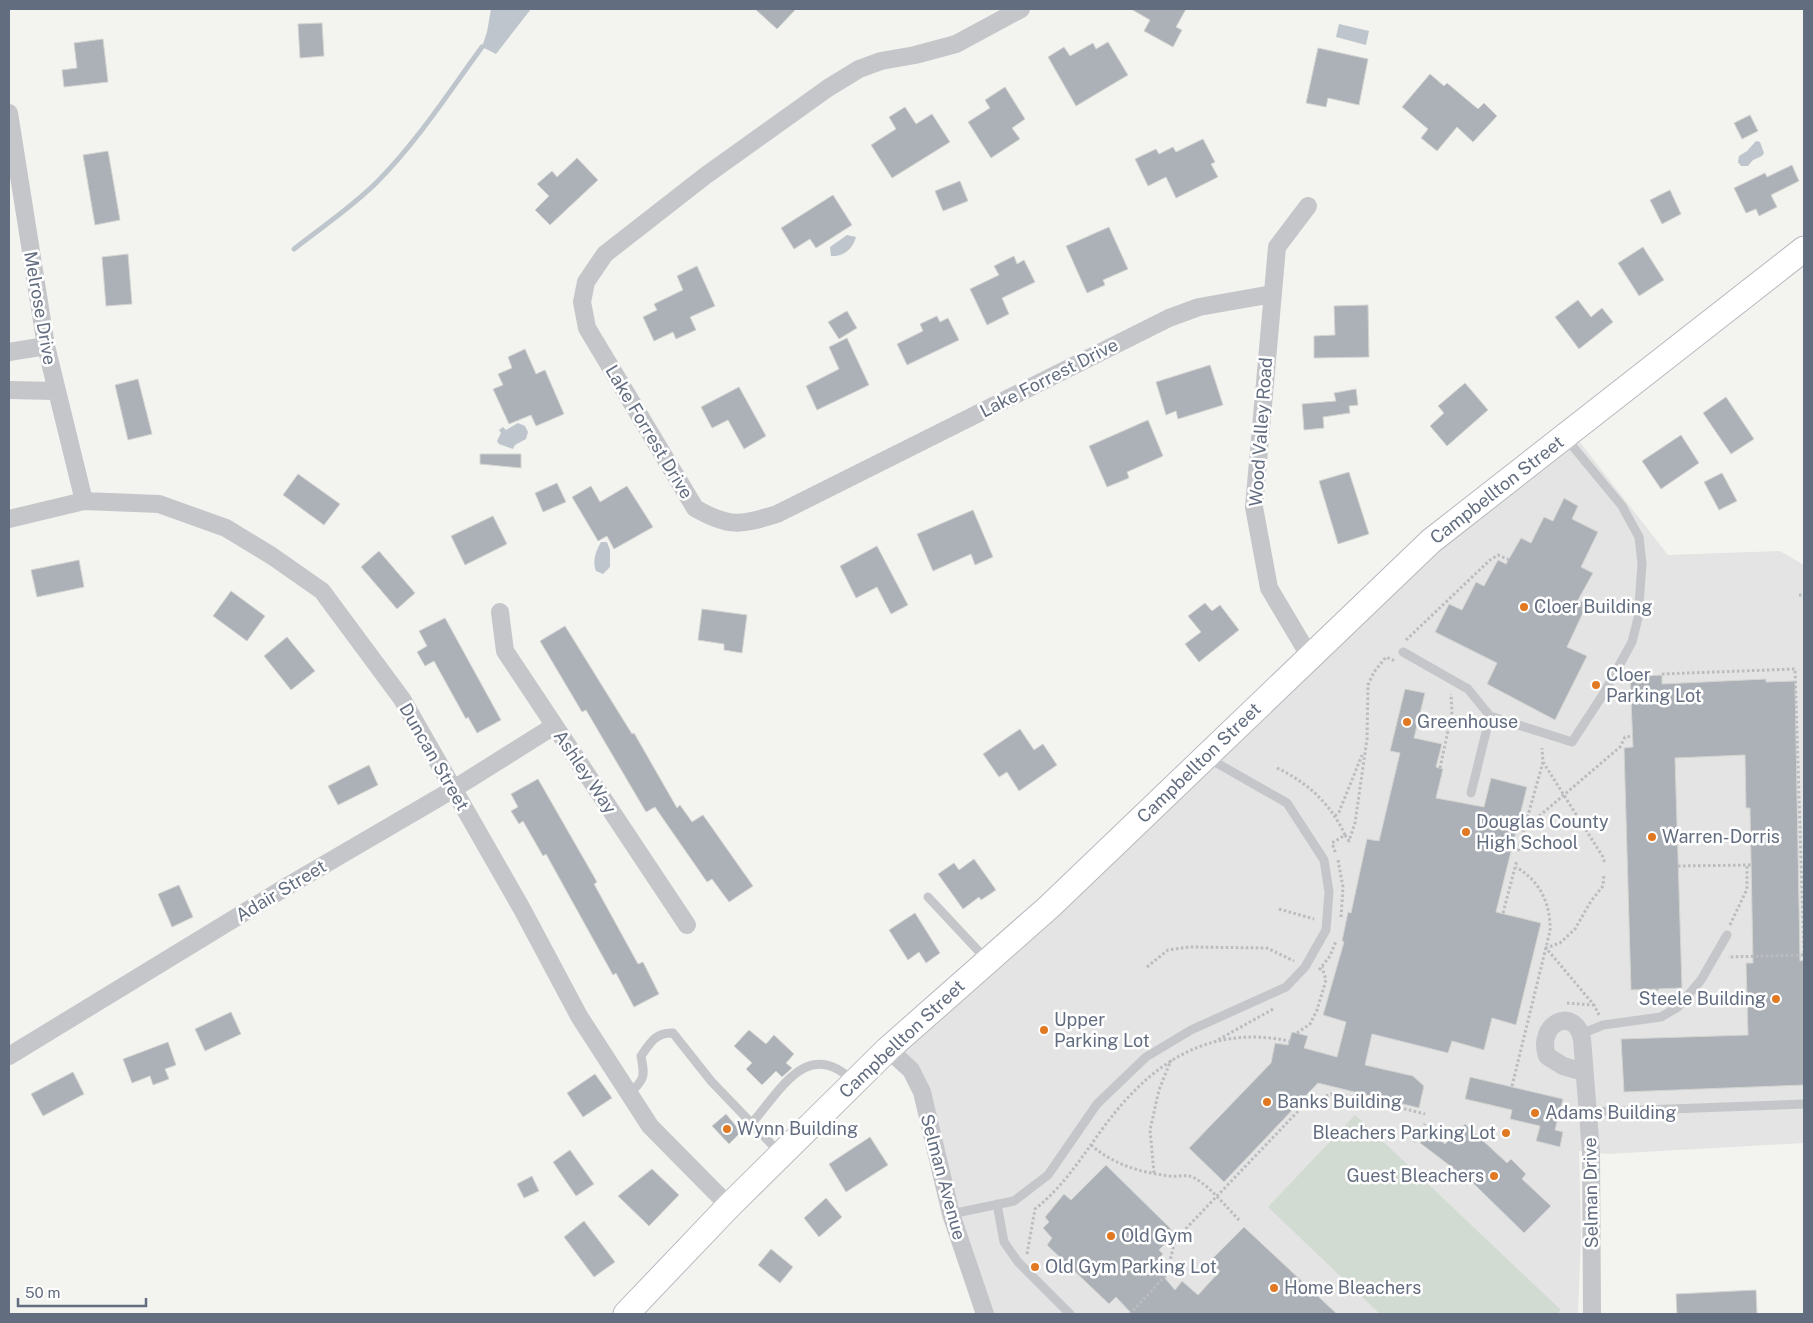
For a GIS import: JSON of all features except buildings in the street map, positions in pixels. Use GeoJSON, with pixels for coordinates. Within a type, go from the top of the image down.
{"type":"FeatureCollection","features":[{"type":"Feature","properties":{"kind":"main road","name":"Campbellton Street"},"geometry":{"type":"LineString","coordinates":[[626,1314],[729,1206],[888,1048],[1050,907],[1431,541],[1804,249]]}},
{"type":"Feature","properties":{"kind":"street","name":"Lake Forrest Drive"},"geometry":{"type":"LineString","coordinates":[[1021,9],[956,44],[916,55],[881,61],[859,69],[828,88],[705,176],[605,254],[586,282],[582,302],[587,328],[695,508],[716,520],[745,524],[777,514],[1169,318],[1199,307],[1272,294]]}},
{"type":"Feature","properties":{"kind":"street","name":"Melrose Drive"},"geometry":{"type":"LineString","coordinates":[[9,113],[10,139],[46,346],[55,391],[84,501]]}},
{"type":"Feature","properties":{"kind":"street","name":"Wood Valley Road"},"geometry":{"type":"LineString","coordinates":[[1308,206],[1277,247],[1254,507],[1268,588],[1310,656]]}},
{"type":"Feature","properties":{"kind":"street"},"geometry":{"type":"LineString","coordinates":[[9,352],[46,346]]}},
{"type":"Feature","properties":{"kind":"street"},"geometry":{"type":"LineString","coordinates":[[9,390],[55,391]]}},
{"type":"Feature","properties":{"kind":"street","name":"Duncan Street"},"geometry":{"type":"LineString","coordinates":[[9,519],[84,501],[159,504],[226,528],[272,556],[322,592],[402,699],[431,748],[452,790],[522,909],[579,1016],[650,1126],[729,1206]]}},
{"type":"Feature","properties":{"kind":"street","name":"Ashley Way"},"geometry":{"type":"LineString","coordinates":[[500,612],[505,651],[687,926]]}},
{"type":"Feature","properties":{"kind":"street","name":"Adair Street"},"geometry":{"type":"LineString","coordinates":[[9,1056],[286,887],[452,790],[554,726]]}},
{"type":"Feature","properties":{"kind":"street"},"geometry":{"type":"LineString","coordinates":[[1581,1034],[1573,1022],[1557,1023],[1548,1029],[1544,1040],[1544,1048],[1547,1056],[1553,1061],[1584,1072]]}},
{"type":"Feature","properties":{"kind":"street","name":"Selman Drive"},"geometry":{"type":"LineString","coordinates":[[1581,1034],[1592,1188],[1592,1314]]}},
{"type":"Feature","properties":{"kind":"street","name":"Selman Avenue"},"geometry":{"type":"LineString","coordinates":[[888,1048],[911,1070],[922,1092],[951,1214],[985,1314]]}},
{"type":"Feature","properties":{"kind":"lane"},"geometry":{"type":"LineString","coordinates":[[1403,647],[1468,689],[1490,716],[1572,742],[1604,693],[1632,642],[1638,618],[1642,564],[1639,537],[1622,506],[1565,436]]}},
{"type":"Feature","properties":{"kind":"lane"},"geometry":{"type":"LineString","coordinates":[[1471,793],[1490,716]]}},
{"type":"Feature","properties":{"kind":"lane"},"geometry":{"type":"LineString","coordinates":[[951,1214],[1014,1201],[1039,1183],[1059,1163],[1097,1104],[1146,1057],[1191,1030],[1286,987],[1305,967],[1326,930],[1329,892],[1324,860],[1287,803],[1206,756]]}},
{"type":"Feature","properties":{"kind":"lane"},"geometry":{"type":"LineString","coordinates":[[928,897],[988,961]]}},
{"type":"Feature","properties":{"kind":"lane"},"geometry":{"type":"LineString","coordinates":[[1581,1034],[1603,1025],[1661,1017],[1691,995],[1727,935]]}},
{"type":"Feature","properties":{"kind":"lane"},"geometry":{"type":"LineString","coordinates":[[629,1094],[642,1082],[644,1072],[641,1056],[652,1040],[665,1033],[673,1033],[711,1081],[781,1154]]}},
{"type":"Feature","properties":{"kind":"lane"},"geometry":{"type":"LineString","coordinates":[[752,1124],[790,1076],[811,1065],[841,1070],[854,1083]]}},
{"type":"Feature","properties":{"kind":"lane"},"geometry":{"type":"LineString","coordinates":[[1588,1112],[1804,1104]]}},
{"type":"Feature","properties":{"kind":"lane"},"geometry":{"type":"LineString","coordinates":[[997,1204],[1004,1242],[1018,1262],[1070,1314]]}},
{"type":"Feature","properties":{"kind":"path"},"geometry":{"type":"LineString","coordinates":[[1403,647],[1490,560],[1498,555],[1508,560]]}},
{"type":"Feature","properties":{"kind":"path"},"geometry":{"type":"LineString","coordinates":[[1799,595],[1804,595]]}},
{"type":"Feature","properties":{"kind":"path"},"geometry":{"type":"LineString","coordinates":[[1277,768],[1295,776],[1307,786],[1335,816],[1349,841],[1353,835],[1368,717],[1366,692],[1374,672],[1386,658],[1403,665]]}},
{"type":"Feature","properties":{"kind":"path"},"geometry":{"type":"LineString","coordinates":[[1662,674],[1795,669],[1804,955],[1715,957]]}},
{"type":"Feature","properties":{"kind":"path"},"geometry":{"type":"LineString","coordinates":[[1440,768],[1452,706],[1451,693],[1447,687]]}},
{"type":"Feature","properties":{"kind":"path"},"geometry":{"type":"LineString","coordinates":[[1524,829],[1620,746],[1625,737],[1632,736]]}},
{"type":"Feature","properties":{"kind":"path"},"geometry":{"type":"LineString","coordinates":[[1518,851],[1543,762],[1542,748]]}},
{"type":"Feature","properties":{"kind":"path"},"geometry":{"type":"LineString","coordinates":[[1335,816],[1339,812],[1364,749]]}},
{"type":"Feature","properties":{"kind":"path"},"geometry":{"type":"LineString","coordinates":[[1543,762],[1565,794],[1603,857],[1605,864]]}},
{"type":"Feature","properties":{"kind":"path"},"geometry":{"type":"LineString","coordinates":[[1341,922],[1344,902],[1343,887],[1340,868],[1332,843],[1345,835]]}},
{"type":"Feature","properties":{"kind":"path"},"geometry":{"type":"LineString","coordinates":[[1502,913],[1518,860]]}},
{"type":"Feature","properties":{"kind":"path"},"geometry":{"type":"LineString","coordinates":[[1678,866],[1749,865],[1747,889],[1732,918],[1727,935]]}},
{"type":"Feature","properties":{"kind":"path"},"geometry":{"type":"LineString","coordinates":[[1512,1086],[1550,931],[1550,914],[1546,901],[1528,874],[1516,867]]}},
{"type":"Feature","properties":{"kind":"path"},"geometry":{"type":"LineString","coordinates":[[1546,948],[1560,943],[1575,929],[1591,900],[1603,886],[1604,874]]}},
{"type":"Feature","properties":{"kind":"path"},"geometry":{"type":"LineString","coordinates":[[1279,909],[1314,919]]}},
{"type":"Feature","properties":{"kind":"path"},"geometry":{"type":"LineString","coordinates":[[1147,967],[1168,950],[1227,946],[1267,948],[1317,973],[1330,956],[1337,936]]}},
{"type":"Feature","properties":{"kind":"path"},"geometry":{"type":"LineString","coordinates":[[1546,948],[1594,1005],[1603,1025]]}},
{"type":"Feature","properties":{"kind":"path"},"geometry":{"type":"LineString","coordinates":[[1297,1033],[1310,1024],[1318,1010],[1326,980],[1322,967]]}},
{"type":"Feature","properties":{"kind":"path"},"geometry":{"type":"LineString","coordinates":[[1214,1042],[1280,1004]]}},
{"type":"Feature","properties":{"kind":"path"},"geometry":{"type":"LineString","coordinates":[[1027,1254],[1035,1209],[1056,1192],[1110,1119],[1151,1074],[1171,1060],[1192,1049],[1214,1042],[1253,1037],[1289,1041]]}},
{"type":"Feature","properties":{"kind":"path"},"geometry":{"type":"LineString","coordinates":[[1154,1173],[1150,1130],[1155,1104],[1171,1060]]}},
{"type":"Feature","properties":{"kind":"path"},"geometry":{"type":"LineString","coordinates":[[1130,1314],[1167,1274],[1175,1240],[1305,1104],[1315,1098],[1332,1094],[1362,1098],[1425,1114]]}},
{"type":"Feature","properties":{"kind":"path"},"geometry":{"type":"LineString","coordinates":[[1414,1142],[1425,1124]]}},
{"type":"Feature","properties":{"kind":"path"},"geometry":{"type":"LineString","coordinates":[[1091,1145],[1111,1161],[1154,1173],[1178,1177],[1189,1176],[1215,1196],[1238,1220]]}},
{"type":"Feature","properties":{"kind":"shaded area"},"geometry":{"type":"Polygon","coordinates":[[[491,9],[531,9],[496,54],[482,47],[491,9]]]}},
{"type":"Feature","properties":{"kind":"shaded area"},"geometry":{"type":"Polygon","coordinates":[[[1339,24],[1369,31],[1366,45],[1336,37],[1339,24]]]}},
{"type":"Feature","properties":{"kind":"shaded area"},"geometry":{"type":"Polygon","coordinates":[[[1756,141],[1760,142],[1764,153],[1753,160],[1748,166],[1741,166],[1738,162],[1739,156],[1747,151],[1756,141]]]}},
{"type":"Feature","properties":{"kind":"shaded area"},"geometry":{"type":"Polygon","coordinates":[[[847,235],[856,237],[853,245],[843,254],[831,256],[830,247],[847,235]]]}},
{"type":"Feature","properties":{"kind":"shaded area"},"geometry":{"type":"Polygon","coordinates":[[[518,423],[525,426],[528,432],[526,439],[515,445],[513,449],[499,444],[497,441],[501,433],[499,430],[503,427],[506,430],[518,423]]]}},
{"type":"Feature","properties":{"kind":"shaded area","name":"Douglas County High School"},"geometry":{"type":"Polygon","coordinates":[[[1571,431],[1668,555],[1780,551],[1804,565],[1804,1143],[1607,1154],[1579,1151],[1581,1234],[1578,1314],[985,1314],[922,1092],[888,1049],[1310,657],[1571,431]]]}},
{"type":"Feature","properties":{"kind":"shaded area"},"geometry":{"type":"Polygon","coordinates":[[[601,542],[607,542],[610,550],[610,567],[603,574],[596,571],[594,564],[596,552],[601,542]]]}},
{"type":"Feature","properties":{"kind":"shaded area"},"geometry":{"type":"Polygon","coordinates":[[[1355,1115],[1561,1310],[1557,1314],[1380,1314],[1268,1207],[1355,1115]]]}},
{"type":"Feature","properties":{"kind":"waterway"},"geometry":{"type":"LineString","coordinates":[[294,249],[337,217],[392,167],[482,47]]}},
{"type":"Feature","properties":{"kind":"place","name":"Cloer Building"},"geometry":{"type":"Point","coordinates":[1524,607]}},
{"type":"Feature","properties":{"kind":"place","name":"Cloer Parking Lot"},"geometry":{"type":"Point","coordinates":[1596,685]}},
{"type":"Feature","properties":{"kind":"place","name":"Greenhouse"},"geometry":{"type":"Point","coordinates":[1407,722]}},
{"type":"Feature","properties":{"kind":"place","name":"Douglas County High School"},"geometry":{"type":"Point","coordinates":[1466,832]}},
{"type":"Feature","properties":{"kind":"place","name":"Warren-Dorris"},"geometry":{"type":"Point","coordinates":[1652,837]}},
{"type":"Feature","properties":{"kind":"place","name":"Steele Building"},"geometry":{"type":"Point","coordinates":[1776,999]}},
{"type":"Feature","properties":{"kind":"place","name":"Upper Parking Lot"},"geometry":{"type":"Point","coordinates":[1044,1030]}},
{"type":"Feature","properties":{"kind":"place","name":"Banks Building"},"geometry":{"type":"Point","coordinates":[1267,1102]}},
{"type":"Feature","properties":{"kind":"place","name":"Adams Building"},"geometry":{"type":"Point","coordinates":[1535,1113]}},
{"type":"Feature","properties":{"kind":"place","name":"Wynn Building"},"geometry":{"type":"Point","coordinates":[727,1129]}},
{"type":"Feature","properties":{"kind":"place","name":"Bleachers Parking Lot"},"geometry":{"type":"Point","coordinates":[1506,1133]}},
{"type":"Feature","properties":{"kind":"place","name":"Guest Bleachers"},"geometry":{"type":"Point","coordinates":[1494,1176]}},
{"type":"Feature","properties":{"kind":"place","name":"Old Gym"},"geometry":{"type":"Point","coordinates":[1111,1236]}},
{"type":"Feature","properties":{"kind":"place","name":"Old Gym Parking Lot"},"geometry":{"type":"Point","coordinates":[1035,1267]}},
{"type":"Feature","properties":{"kind":"place","name":"Home Bleachers"},"geometry":{"type":"Point","coordinates":[1274,1288]}}]}
